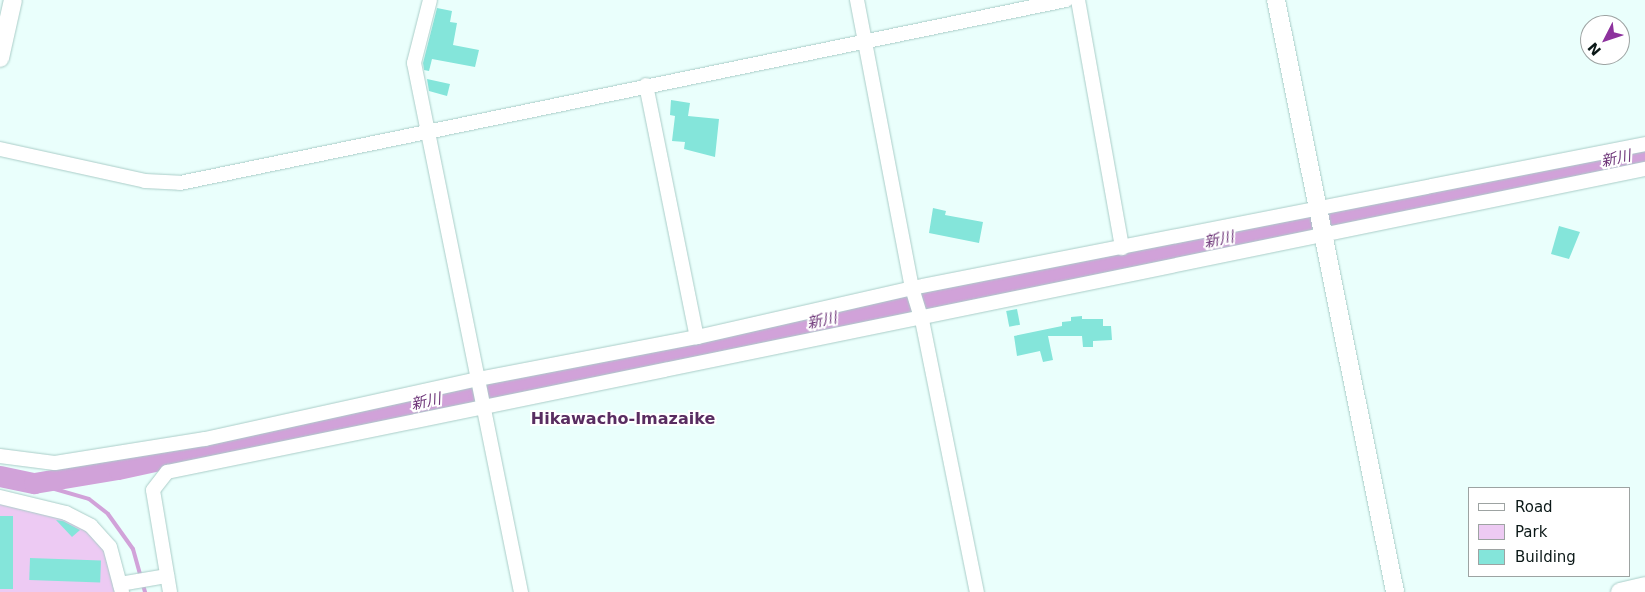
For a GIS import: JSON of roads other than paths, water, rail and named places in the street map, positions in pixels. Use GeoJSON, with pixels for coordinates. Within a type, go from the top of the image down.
{"type":"FeatureCollection","features":[{"type":"Feature","properties":{"kind":"street"},"geometry":{"type":"LineString","coordinates":[[0,58],[13,0]]}},
{"type":"Feature","properties":{"kind":"street"},"geometry":{"type":"LineString","coordinates":[[430,0],[414,64],[521,592]]}},
{"type":"Feature","properties":{"kind":"street"},"geometry":{"type":"LineString","coordinates":[[857,0],[912,288],[920,315],[977,592]]}},
{"type":"Feature","properties":{"kind":"street"},"geometry":{"type":"LineString","coordinates":[[0,149],[145,181],[180,183],[646,85],[1066,0]]}},
{"type":"Feature","properties":{"kind":"street"},"geometry":{"type":"LineString","coordinates":[[1078,0],[1122,248]]}},
{"type":"Feature","properties":{"kind":"street"},"geometry":{"type":"LineString","coordinates":[[1276,0],[1395,592]]}},
{"type":"Feature","properties":{"kind":"street"},"geometry":{"type":"LineString","coordinates":[[646,85],[697,337]]}},
{"type":"Feature","properties":{"kind":"street"},"geometry":{"type":"LineString","coordinates":[[0,456],[37,462],[82,460],[205,440],[478,379],[697,337],[912,288],[1645,144]]}},
{"type":"Feature","properties":{"kind":"street"},"geometry":{"type":"LineString","coordinates":[[170,592],[163,577],[153,490],[167,472],[483,404],[1322,232],[1645,169]]}},
{"type":"Feature","properties":{"kind":"street"},"geometry":{"type":"LineString","coordinates":[[0,497],[66,514],[91,526],[110,547],[122,586],[163,577]]}},
{"type":"Feature","properties":{"kind":"street"},"geometry":{"type":"LineString","coordinates":[[1622,592],[1645,586]]}},
{"type":"Feature","properties":{"kind":"waterway","name":"新川"},"geometry":{"type":"LineString","coordinates":[[0,476],[34,483],[118,469],[477,391],[1645,153]]}},
{"type":"Feature","properties":{"kind":"waterway"},"geometry":{"type":"LineString","coordinates":[[34,483],[89,499],[108,514],[133,549],[145,592]]}},
{"type":"Feature","properties":{"kind":"district","name":"Hikawacho-Imazaike"},"geometry":{"type":"Point","coordinates":[623,419]}}]}
